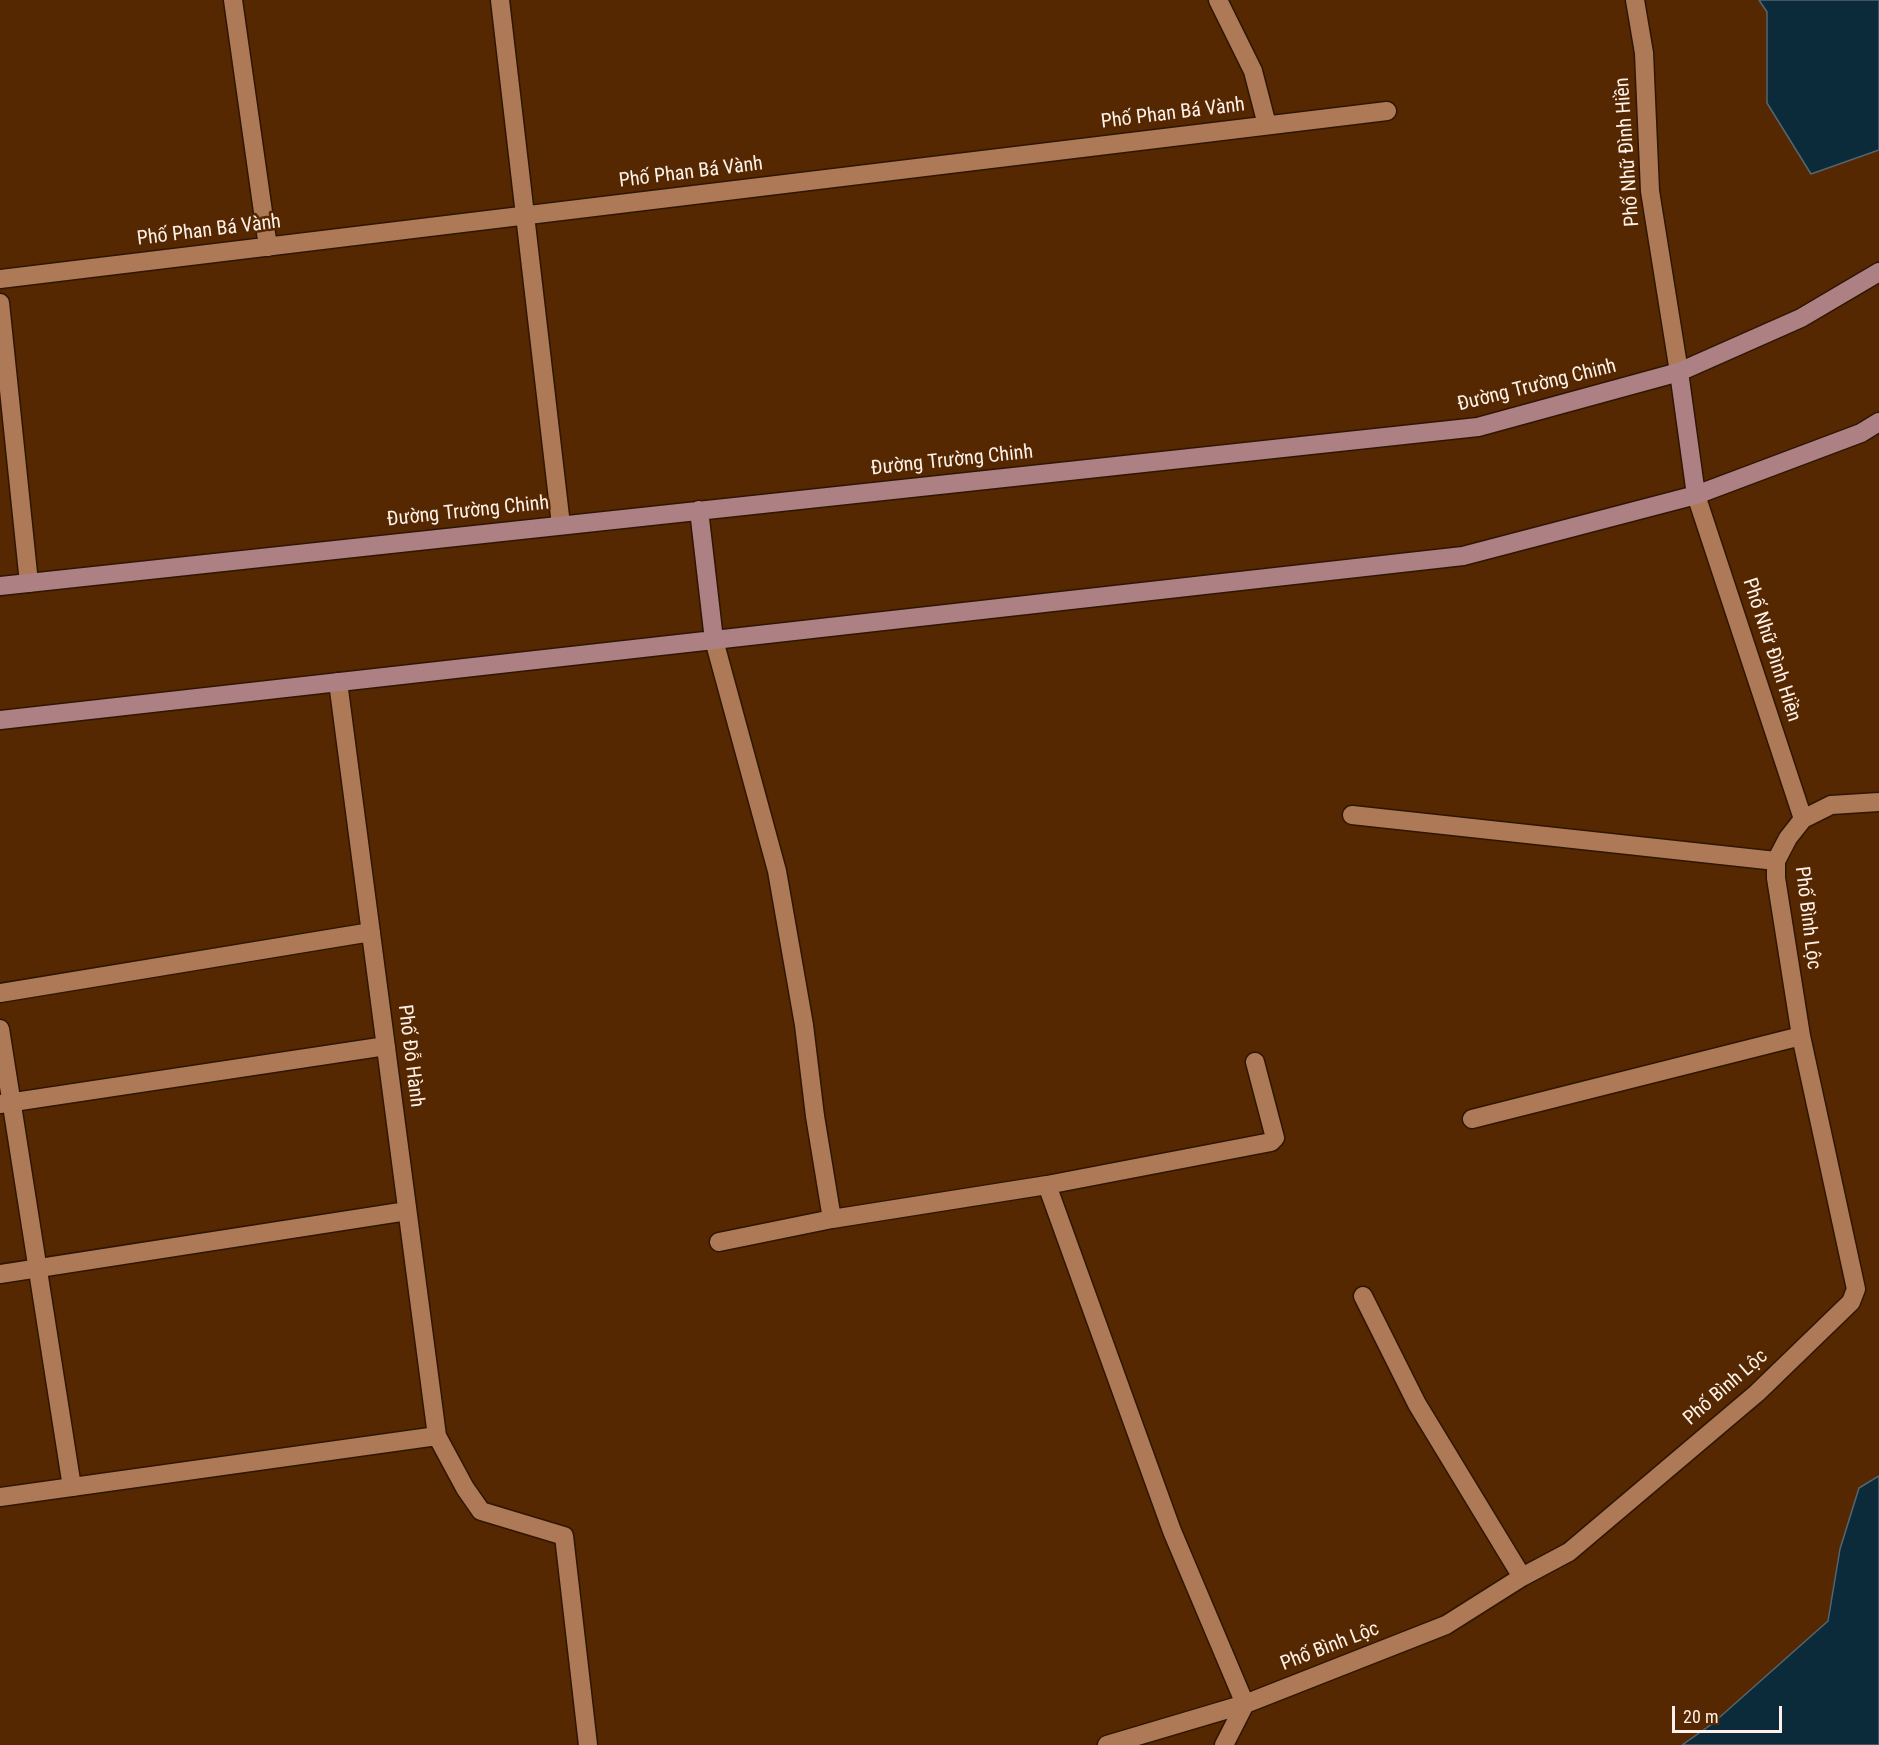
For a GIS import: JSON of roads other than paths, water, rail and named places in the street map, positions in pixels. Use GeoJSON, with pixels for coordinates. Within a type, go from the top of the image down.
{"type":"FeatureCollection","features":[{"type":"Feature","properties":{"kind":"main road","name":"Đường Trường Chinh"},"geometry":{"type":"LineString","coordinates":[[0,586],[1478,427],[1679,372],[1801,318],[1879,272]]}},
{"type":"Feature","properties":{"kind":"main road"},"geometry":{"type":"LineString","coordinates":[[1679,372],[1696,495]]}},
{"type":"Feature","properties":{"kind":"main road"},"geometry":{"type":"LineString","coordinates":[[0,720],[1463,556],[1696,495],[1862,433],[1879,422]]}},
{"type":"Feature","properties":{"kind":"main road"},"geometry":{"type":"LineString","coordinates":[[699,510],[714,640]]}},
{"type":"Feature","properties":{"kind":"street"},"geometry":{"type":"LineString","coordinates":[[233,0],[268,247]]}},
{"type":"Feature","properties":{"kind":"street"},"geometry":{"type":"LineString","coordinates":[[500,0],[561,525]]}},
{"type":"Feature","properties":{"kind":"street"},"geometry":{"type":"LineString","coordinates":[[1218,0],[1253,71],[1267,125]]}},
{"type":"Feature","properties":{"kind":"street","name":"Phố Nhữ Đình Hiền"},"geometry":{"type":"LineString","coordinates":[[1635,0],[1644,52],[1650,191],[1679,372]]}},
{"type":"Feature","properties":{"kind":"street","name":"Phố Phan Bá Vành"},"geometry":{"type":"LineString","coordinates":[[0,279],[1388,111]]}},
{"type":"Feature","properties":{"kind":"street"},"geometry":{"type":"LineString","coordinates":[[0,303],[29,582]]}},
{"type":"Feature","properties":{"kind":"street","name":"Phố Nhữ Đình Hiền"},"geometry":{"type":"LineString","coordinates":[[1696,495],[1803,819]]}},
{"type":"Feature","properties":{"kind":"street"},"geometry":{"type":"LineString","coordinates":[[714,640],[777,870],[804,1025],[815,1116],[832,1219]]}},
{"type":"Feature","properties":{"kind":"street","name":"Phố Đỗ Hành"},"geometry":{"type":"LineString","coordinates":[[338,682],[437,1436]]}},
{"type":"Feature","properties":{"kind":"street","name":"Phố Bình Lộc"},"geometry":{"type":"LineString","coordinates":[[1107,1745],[1245,1704],[1446,1625],[1522,1577],[1569,1552],[1757,1393],[1854,1299],[1856,1290],[1800,1036],[1776,878],[1776,861],[1788,838],[1803,819],[1831,805],[1879,802]]}},
{"type":"Feature","properties":{"kind":"street"},"geometry":{"type":"LineString","coordinates":[[1352,815],[1776,861]]}},
{"type":"Feature","properties":{"kind":"street"},"geometry":{"type":"LineString","coordinates":[[0,993],[371,932]]}},
{"type":"Feature","properties":{"kind":"street"},"geometry":{"type":"LineString","coordinates":[[0,1029],[6,1104],[72,1487]]}},
{"type":"Feature","properties":{"kind":"street"},"geometry":{"type":"LineString","coordinates":[[1472,1119],[1800,1036]]}},
{"type":"Feature","properties":{"kind":"street"},"geometry":{"type":"LineString","coordinates":[[6,1104],[386,1046]]}},
{"type":"Feature","properties":{"kind":"street"},"geometry":{"type":"LineString","coordinates":[[719,1242],[832,1219],[1047,1185],[1243,1148],[1274,1140],[1255,1062]]}},
{"type":"Feature","properties":{"kind":"street"},"geometry":{"type":"LineString","coordinates":[[1047,1185],[1172,1531],[1245,1704],[1224,1745]]}},
{"type":"Feature","properties":{"kind":"street"},"geometry":{"type":"LineString","coordinates":[[0,1274],[406,1211]]}},
{"type":"Feature","properties":{"kind":"street"},"geometry":{"type":"LineString","coordinates":[[1363,1296],[1417,1404],[1522,1577]]}},
{"type":"Feature","properties":{"kind":"street"},"geometry":{"type":"LineString","coordinates":[[0,1497],[437,1436],[465,1488],[481,1511],[564,1536],[588,1745]]}},
{"type":"Feature","properties":{"kind":"water"},"geometry":{"type":"Polygon","coordinates":[[[1759,0],[1879,0],[1879,150],[1811,174],[1767,103],[1767,12],[1759,0]]]}},
{"type":"Feature","properties":{"kind":"water"},"geometry":{"type":"Polygon","coordinates":[[[1879,1476],[1879,1745],[1682,1745],[1712,1724],[1828,1621],[1840,1549],[1859,1488],[1879,1476]]]}}]}
